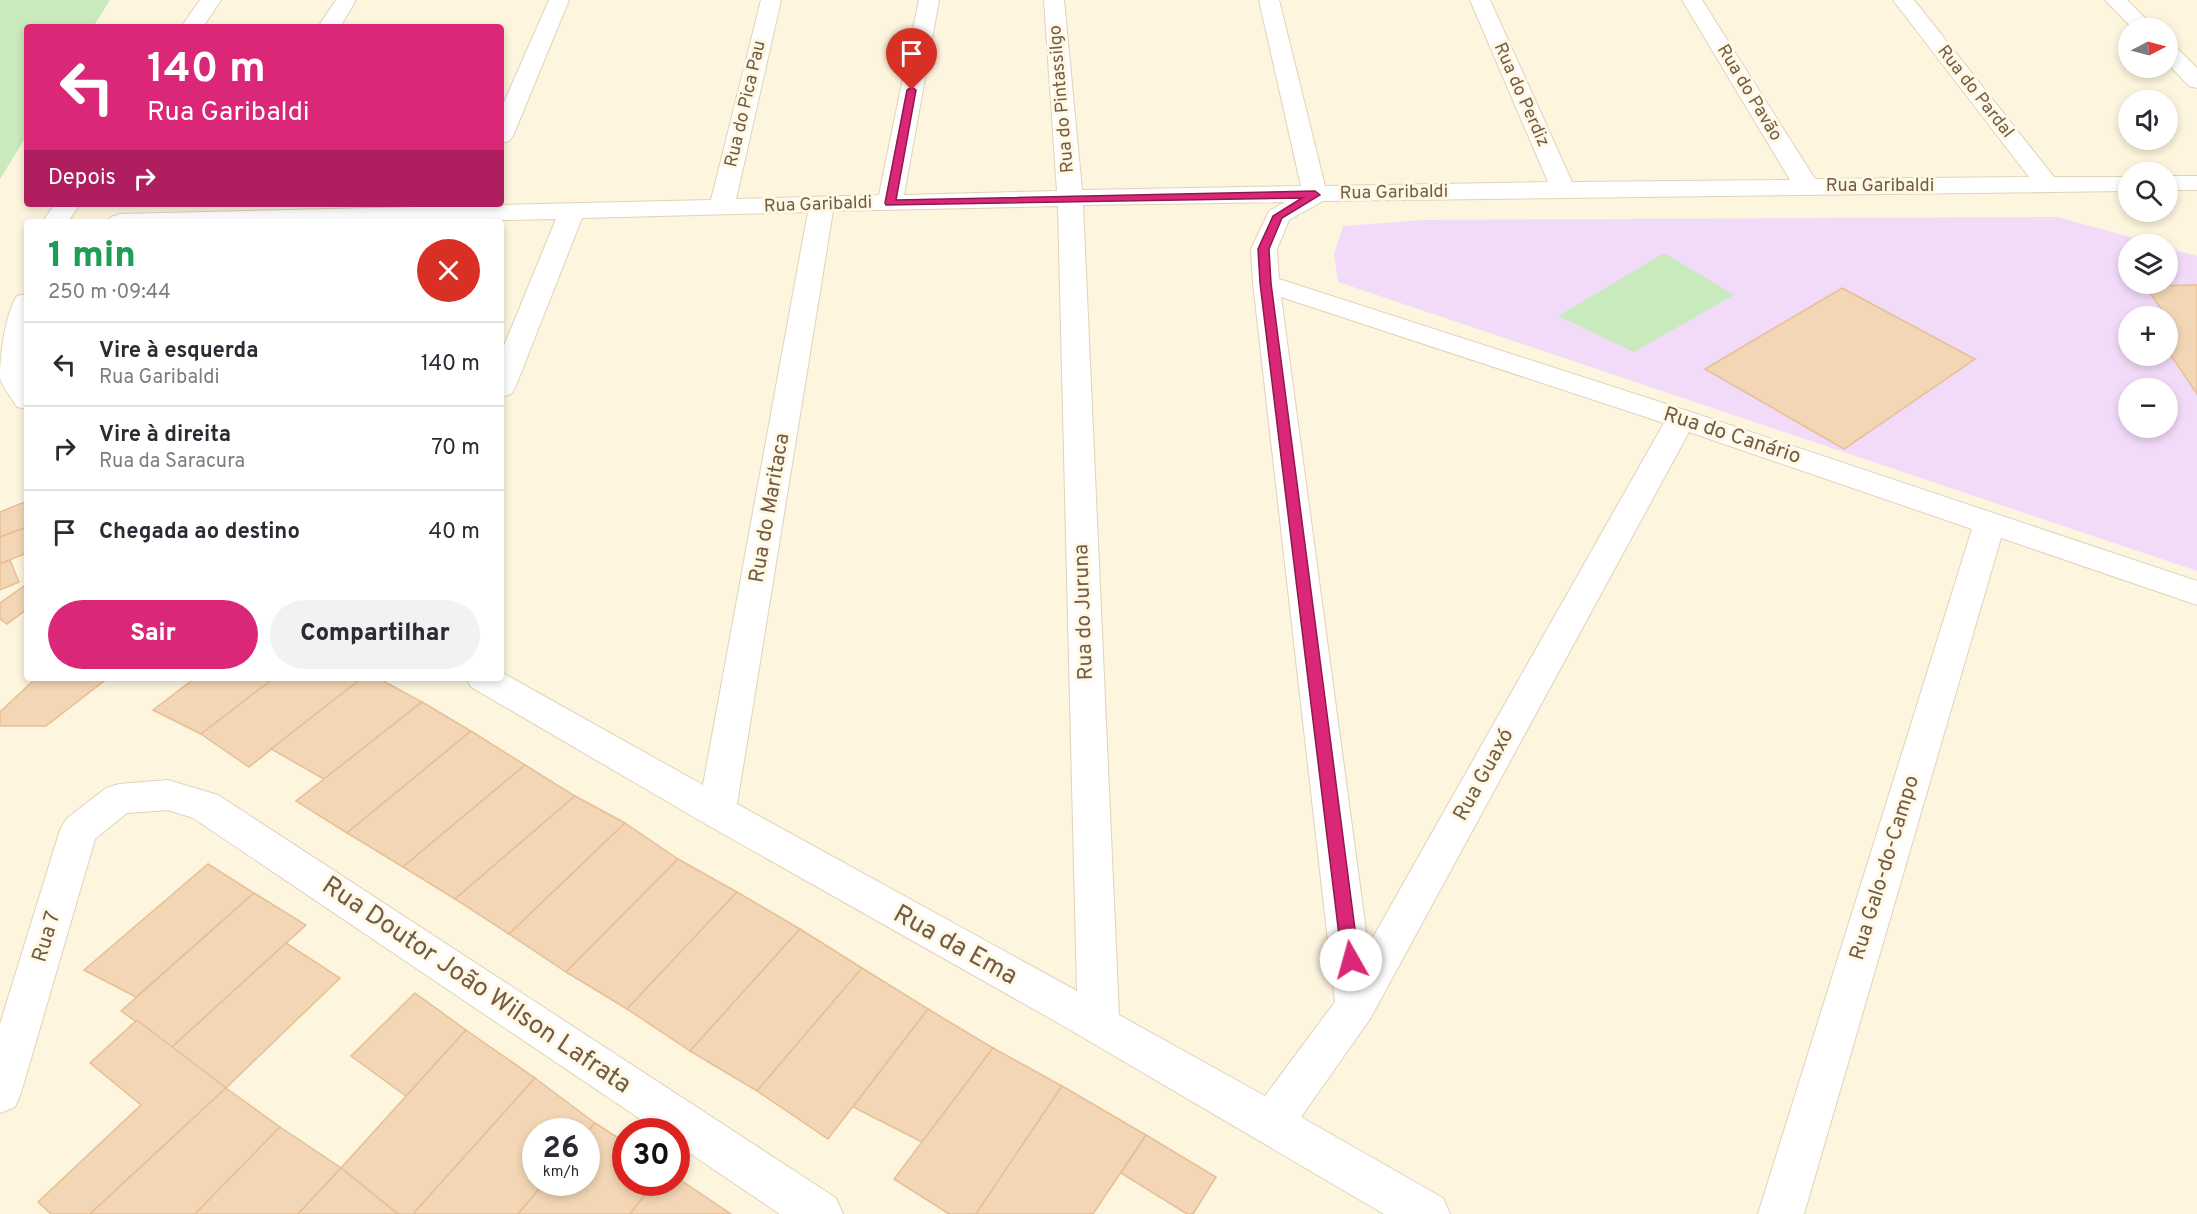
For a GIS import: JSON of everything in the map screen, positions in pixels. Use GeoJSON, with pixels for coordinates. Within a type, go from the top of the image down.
{"type":"FeatureCollection","features":[{"type":"Feature","properties":{"kind":"street"},"geometry":{"type":"LineString","coordinates":[[194,24],[211,0]]}},
{"type":"Feature","properties":{"kind":"street"},"geometry":{"type":"LineString","coordinates":[[331,24],[346,0]]}},
{"type":"Feature","properties":{"kind":"street"},"geometry":{"type":"LineString","coordinates":[[504,129],[559,0]]}},
{"type":"Feature","properties":{"kind":"street","name":"Rua do Pica Pau"},"geometry":{"type":"LineString","coordinates":[[721,208],[771,0]]}},
{"type":"Feature","properties":{"kind":"street"},"geometry":{"type":"LineString","coordinates":[[890,203],[929,0]]}},
{"type":"Feature","properties":{"kind":"street","name":"Rua do Pintassilgo"},"geometry":{"type":"LineString","coordinates":[[1054,0],[1070,198]]}},
{"type":"Feature","properties":{"kind":"street"},"geometry":{"type":"LineString","coordinates":[[1269,0],[1315,195],[1278,216],[1264,249],[1266,283],[1356,1006]]}},
{"type":"Feature","properties":{"kind":"street","name":"Rua do Perdiz"},"geometry":{"type":"LineString","coordinates":[[1480,0],[1563,189]]}},
{"type":"Feature","properties":{"kind":"street","name":"Rua do Pavão"},"geometry":{"type":"LineString","coordinates":[[1692,0],[1807,187]]}},
{"type":"Feature","properties":{"kind":"street","name":"Rua do Pardal"},"geometry":{"type":"LineString","coordinates":[[1903,0],[2047,185]]}},
{"type":"Feature","properties":{"kind":"street"},"geometry":{"type":"LineString","coordinates":[[2115,0],[2134,18]]}},
{"type":"Feature","properties":{"kind":"street"},"geometry":{"type":"LineString","coordinates":[[2178,62],[2197,81]]}},
{"type":"Feature","properties":{"kind":"street"},"geometry":{"type":"LineString","coordinates":[[2178,183],[2197,183]]}},
{"type":"Feature","properties":{"kind":"street","name":"Rua Garibaldi"},"geometry":{"type":"LineString","coordinates":[[295,219],[471,208],[572,211],[1070,198],[1563,189],[2118,184]]}},
{"type":"Feature","properties":{"kind":"street","name":"Rua do Juruna"},"geometry":{"type":"LineString","coordinates":[[1070,198],[1099,1026]]}},
{"type":"Feature","properties":{"kind":"street","name":"Rua do Maritaca"},"geometry":{"type":"LineString","coordinates":[[717,812],[822,204]]}},
{"type":"Feature","properties":{"kind":"street"},"geometry":{"type":"LineString","coordinates":[[504,381],[572,211]]}},
{"type":"Feature","properties":{"kind":"street","name":"Rua Garibaldi"},"geometry":{"type":"LineString","coordinates":[[148,219],[212,212],[271,219]]}},
{"type":"Feature","properties":{"kind":"street","name":"Rua do Canário"},"geometry":{"type":"LineString","coordinates":[[1266,283],[1681,419],[2197,593]]}},
{"type":"Feature","properties":{"kind":"street"},"geometry":{"type":"LineString","coordinates":[[24,311],[18,329],[12,375],[24,395]]}},
{"type":"Feature","properties":{"kind":"street","name":"Rua Guaxó"},"geometry":{"type":"LineString","coordinates":[[1272,1122],[1356,1006],[1681,419]]}},
{"type":"Feature","properties":{"kind":"street","name":"Rua Galo-do-Campo"},"geometry":{"type":"LineString","coordinates":[[1781,1214],[1990,522]]}},
{"type":"Feature","properties":{"kind":"street","name":"Rua da Ema"},"geometry":{"type":"LineString","coordinates":[[488,681],[717,812],[1272,1122],[1427,1214]]}},
{"type":"Feature","properties":{"kind":"street","name":"Rua Doutor João Wilson Lafrata"},"geometry":{"type":"LineString","coordinates":[[119,799],[168,795],[205,806],[820,1214]]}},
{"type":"Feature","properties":{"kind":"street","name":"Rua 7"},"geometry":{"type":"LineString","coordinates":[[0,1093],[79,830],[119,799]]}},
{"type":"Feature","properties":{"kind":"shaded area"},"geometry":{"type":"Polygon","coordinates":[[[2058,217],[2119,234],[2118,294],[2178,294],[2178,251],[2197,256],[2197,571],[1338,282],[1334,254],[1343,226],[1424,220],[2058,217]]]}},
{"type":"Feature","properties":{"kind":"green space"},"geometry":{"type":"Polygon","coordinates":[[[0,0],[110,0],[95,24],[24,24],[24,140],[0,179],[0,0]]]}},
{"type":"Feature","properties":{"kind":"green space"},"geometry":{"type":"Polygon","coordinates":[[[1664,253],[1734,295],[1634,352],[1558,316],[1664,253]]]}},
{"type":"Feature","properties":{"kind":"building"},"geometry":{"type":"Polygon","coordinates":[[[2178,285],[2197,285],[2197,394],[2178,366],[2178,306],[2159,306],[2151,294],[2178,294],[2178,285]]]}},
{"type":"Feature","properties":{"kind":"building"},"geometry":{"type":"Polygon","coordinates":[[[1842,288],[1975,359],[1844,449],[1705,369],[1842,288]]]}},
{"type":"Feature","properties":{"kind":"building"},"geometry":{"type":"Polygon","coordinates":[[[24,502],[24,528],[0,537],[0,512],[24,502]]]}},
{"type":"Feature","properties":{"kind":"building"},"geometry":{"type":"Polygon","coordinates":[[[24,528],[24,554],[0,564],[0,537],[24,528]]]}},
{"type":"Feature","properties":{"kind":"building"},"geometry":{"type":"Polygon","coordinates":[[[10,560],[19,582],[0,590],[0,564],[10,560]]]}},
{"type":"Feature","properties":{"kind":"building"},"geometry":{"type":"Polygon","coordinates":[[[24,586],[24,611],[7,624],[0,619],[0,603],[24,586]]]}},
{"type":"Feature","properties":{"kind":"building"},"geometry":{"type":"Polygon","coordinates":[[[33,681],[104,681],[46,726],[0,726],[0,712],[33,681]]]}},
{"type":"Feature","properties":{"kind":"building"},"geometry":{"type":"Polygon","coordinates":[[[191,681],[270,681],[201,734],[153,710],[191,681]]]}},
{"type":"Feature","properties":{"kind":"building"},"geometry":{"type":"Polygon","coordinates":[[[270,681],[358,681],[249,767],[201,734],[270,681]]]}},
{"type":"Feature","properties":{"kind":"building"},"geometry":{"type":"Polygon","coordinates":[[[358,681],[384,681],[422,702],[324,779],[271,749],[358,681]]]}},
{"type":"Feature","properties":{"kind":"building"},"geometry":{"type":"Polygon","coordinates":[[[422,702],[471,731],[347,833],[296,801],[422,702]]]}},
{"type":"Feature","properties":{"kind":"building"},"geometry":{"type":"Polygon","coordinates":[[[471,731],[525,765],[403,867],[347,833],[471,731]]]}},
{"type":"Feature","properties":{"kind":"building"},"geometry":{"type":"Polygon","coordinates":[[[525,765],[575,796],[455,899],[403,867],[525,765]]]}},
{"type":"Feature","properties":{"kind":"building"},"geometry":{"type":"Polygon","coordinates":[[[575,796],[625,823],[509,934],[455,899],[575,796]]]}},
{"type":"Feature","properties":{"kind":"building"},"geometry":{"type":"Polygon","coordinates":[[[625,823],[678,859],[566,972],[509,934],[625,823]]]}},
{"type":"Feature","properties":{"kind":"building"},"geometry":{"type":"Polygon","coordinates":[[[678,859],[737,892],[627,1009],[566,972],[678,859]]]}},
{"type":"Feature","properties":{"kind":"building"},"geometry":{"type":"Polygon","coordinates":[[[208,864],[254,893],[136,997],[84,970],[208,864]]]}},
{"type":"Feature","properties":{"kind":"building"},"geometry":{"type":"Polygon","coordinates":[[[737,892],[800,929],[690,1051],[627,1009],[737,892]]]}},
{"type":"Feature","properties":{"kind":"building"},"geometry":{"type":"Polygon","coordinates":[[[254,893],[306,925],[172,1047],[121,1011],[254,893]]]}},
{"type":"Feature","properties":{"kind":"building"},"geometry":{"type":"Polygon","coordinates":[[[800,929],[862,968],[757,1091],[690,1051],[800,929]]]}},
{"type":"Feature","properties":{"kind":"building"},"geometry":{"type":"Polygon","coordinates":[[[286,943],[340,978],[226,1088],[172,1047],[286,943]]]}},
{"type":"Feature","properties":{"kind":"building"},"geometry":{"type":"Polygon","coordinates":[[[862,968],[928,1009],[828,1139],[757,1091],[862,968]]]}},
{"type":"Feature","properties":{"kind":"building"},"geometry":{"type":"Polygon","coordinates":[[[415,993],[466,1030],[406,1096],[351,1056],[415,993]]]}},
{"type":"Feature","properties":{"kind":"building"},"geometry":{"type":"Polygon","coordinates":[[[928,1009],[993,1048],[922,1142],[853,1107],[928,1009]]]}},
{"type":"Feature","properties":{"kind":"building"},"geometry":{"type":"Polygon","coordinates":[[[137,1020],[226,1088],[90,1214],[51,1214],[38,1202],[141,1105],[90,1063],[137,1020]]]}},
{"type":"Feature","properties":{"kind":"building"},"geometry":{"type":"Polygon","coordinates":[[[466,1030],[535,1078],[413,1214],[398,1214],[341,1168],[466,1030]]]}},
{"type":"Feature","properties":{"kind":"building"},"geometry":{"type":"Polygon","coordinates":[[[993,1048],[1062,1086],[976,1214],[949,1214],[894,1179],[993,1048]]]}},
{"type":"Feature","properties":{"kind":"building"},"geometry":{"type":"Polygon","coordinates":[[[535,1078],[588,1118],[522,1118],[522,1196],[533,1196],[518,1214],[413,1214],[535,1078]]]}},
{"type":"Feature","properties":{"kind":"building"},"geometry":{"type":"Polygon","coordinates":[[[1062,1086],[1146,1135],[1093,1214],[976,1214],[1062,1086]]]}},
{"type":"Feature","properties":{"kind":"building"},"geometry":{"type":"Polygon","coordinates":[[[226,1088],[280,1127],[195,1214],[90,1214],[226,1088]]]}},
{"type":"Feature","properties":{"kind":"building"},"geometry":{"type":"Polygon","coordinates":[[[600,1126],[612,1134],[612,1196],[644,1196],[630,1214],[518,1214],[533,1196],[600,1196],[600,1126]]]}},
{"type":"Feature","properties":{"kind":"building"},"geometry":{"type":"Polygon","coordinates":[[[280,1127],[341,1168],[298,1214],[195,1214],[280,1127]]]}},
{"type":"Feature","properties":{"kind":"building"},"geometry":{"type":"Polygon","coordinates":[[[1146,1135],[1216,1177],[1193,1214],[1187,1214],[1121,1173],[1146,1135]]]}},
{"type":"Feature","properties":{"kind":"building"},"geometry":{"type":"Polygon","coordinates":[[[341,1168],[398,1214],[298,1214],[341,1168]]]}},
{"type":"Feature","properties":{"kind":"building"},"geometry":{"type":"Polygon","coordinates":[[[690,1186],[731,1214],[630,1214],[644,1196],[690,1196],[690,1186]]]}},
{"type":"Feature","properties":{"kind":"route"},"geometry":{"type":"LineString","coordinates":[[912,90],[890,203],[1315,195],[1278,216],[1264,249],[1266,283],[1351,960]]}}]}
